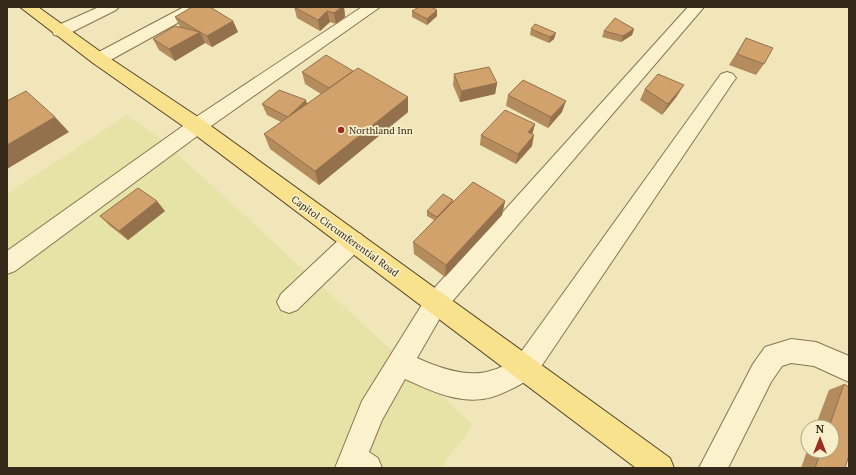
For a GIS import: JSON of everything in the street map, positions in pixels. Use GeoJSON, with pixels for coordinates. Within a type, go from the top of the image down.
{"type":"FeatureCollection","features":[{"type":"Feature","properties":{"kind":"main road","name":"Capitol Circumferential Road"},"geometry":{"type":"LineString","coordinates":[[28,7],[99,59],[197,126],[525,368],[645,463]]}},
{"type":"Feature","properties":{"kind":"street"},"geometry":{"type":"LineString","coordinates":[[60,31],[111,7]]}},
{"type":"Feature","properties":{"kind":"street"},"geometry":{"type":"LineString","coordinates":[[99,59],[196,7]]}},
{"type":"Feature","properties":{"kind":"street"},"geometry":{"type":"LineString","coordinates":[[7,264],[197,126],[372,7]]}},
{"type":"Feature","properties":{"kind":"street"},"geometry":{"type":"LineString","coordinates":[[356,465],[372,411],[436,303],[696,7]]}},
{"type":"Feature","properties":{"kind":"street"},"geometry":{"type":"LineString","coordinates":[[400,363],[438,381],[458,385],[489,385],[525,368],[727,78]]}},
{"type":"Feature","properties":{"kind":"street"},"geometry":{"type":"LineString","coordinates":[[289,302],[353,241]]}},
{"type":"Feature","properties":{"kind":"street"},"geometry":{"type":"LineString","coordinates":[[713,468],[762,373],[774,356],[792,351],[816,354],[849,369]]}},
{"type":"Feature","properties":{"kind":"shaded area"},"geometry":{"type":"Polygon","coordinates":[[[127,115],[161,139],[473,425],[441,468],[7,468],[7,194],[127,115]]]}},
{"type":"Feature","properties":{"kind":"building"},"geometry":{"type":"Polygon","coordinates":[[[192,7],[210,7],[233,21],[207,36],[175,17],[192,7]]]}},
{"type":"Feature","properties":{"kind":"building"},"geometry":{"type":"Polygon","coordinates":[[[294,7],[342,7],[334,13],[327,11],[318,20],[294,7]]]}},
{"type":"Feature","properties":{"kind":"building"},"geometry":{"type":"Polygon","coordinates":[[[419,7],[431,7],[437,10],[427,19],[412,11],[419,7]]]}},
{"type":"Feature","properties":{"kind":"building"},"geometry":{"type":"Polygon","coordinates":[[[615,18],[634,29],[623,36],[604,31],[615,18]]]}},
{"type":"Feature","properties":{"kind":"building"},"geometry":{"type":"Polygon","coordinates":[[[535,24],[556,33],[550,37],[531,29],[535,24]]]}},
{"type":"Feature","properties":{"kind":"building"},"geometry":{"type":"Polygon","coordinates":[[[175,26],[200,32],[169,49],[153,39],[175,26]]]}},
{"type":"Feature","properties":{"kind":"building"},"geometry":{"type":"Polygon","coordinates":[[[746,38],[773,48],[764,64],[737,54],[746,38]]]}},
{"type":"Feature","properties":{"kind":"building"},"geometry":{"type":"Polygon","coordinates":[[[326,55],[353,71],[329,88],[302,72],[326,55]]]}},
{"type":"Feature","properties":{"kind":"building"},"geometry":{"type":"Polygon","coordinates":[[[489,67],[497,83],[461,91],[454,74],[489,67]]]}},
{"type":"Feature","properties":{"kind":"building","name":"Northland Inn"},"geometry":{"type":"Polygon","coordinates":[[[358,68],[408,97],[315,171],[264,134],[358,68]]]}},
{"type":"Feature","properties":{"kind":"building"},"geometry":{"type":"Polygon","coordinates":[[[658,74],[684,85],[668,104],[645,89],[658,74]]]}},
{"type":"Feature","properties":{"kind":"building"},"geometry":{"type":"Polygon","coordinates":[[[523,80],[566,101],[551,117],[508,95],[523,80]]]}},
{"type":"Feature","properties":{"kind":"building"},"geometry":{"type":"Polygon","coordinates":[[[279,90],[306,100],[288,117],[262,104],[279,90]]]}},
{"type":"Feature","properties":{"kind":"building"},"geometry":{"type":"Polygon","coordinates":[[[26,91],[55,117],[7,145],[7,101],[26,91]]]}},
{"type":"Feature","properties":{"kind":"building"},"geometry":{"type":"Polygon","coordinates":[[[505,110],[535,124],[528,132],[534,135],[518,154],[481,135],[505,110]]]}},
{"type":"Feature","properties":{"kind":"building"},"geometry":{"type":"Polygon","coordinates":[[[473,182],[505,201],[446,265],[413,242],[473,182]]]}},
{"type":"Feature","properties":{"kind":"building"},"geometry":{"type":"Polygon","coordinates":[[[138,188],[157,201],[119,231],[100,216],[138,188]]]}},
{"type":"Feature","properties":{"kind":"building"},"geometry":{"type":"Polygon","coordinates":[[[443,194],[453,200],[437,217],[427,211],[443,194]]]}},
{"type":"Feature","properties":{"kind":"building"},"geometry":{"type":"Polygon","coordinates":[[[844,384],[849,387],[849,455],[845,468],[815,468],[818,459],[840,459],[840,419],[832,419],[844,384]]]}},
{"type":"Feature","properties":{"kind":"place","name":"Northland Inn"},"geometry":{"type":"Point","coordinates":[341,130]}}]}
